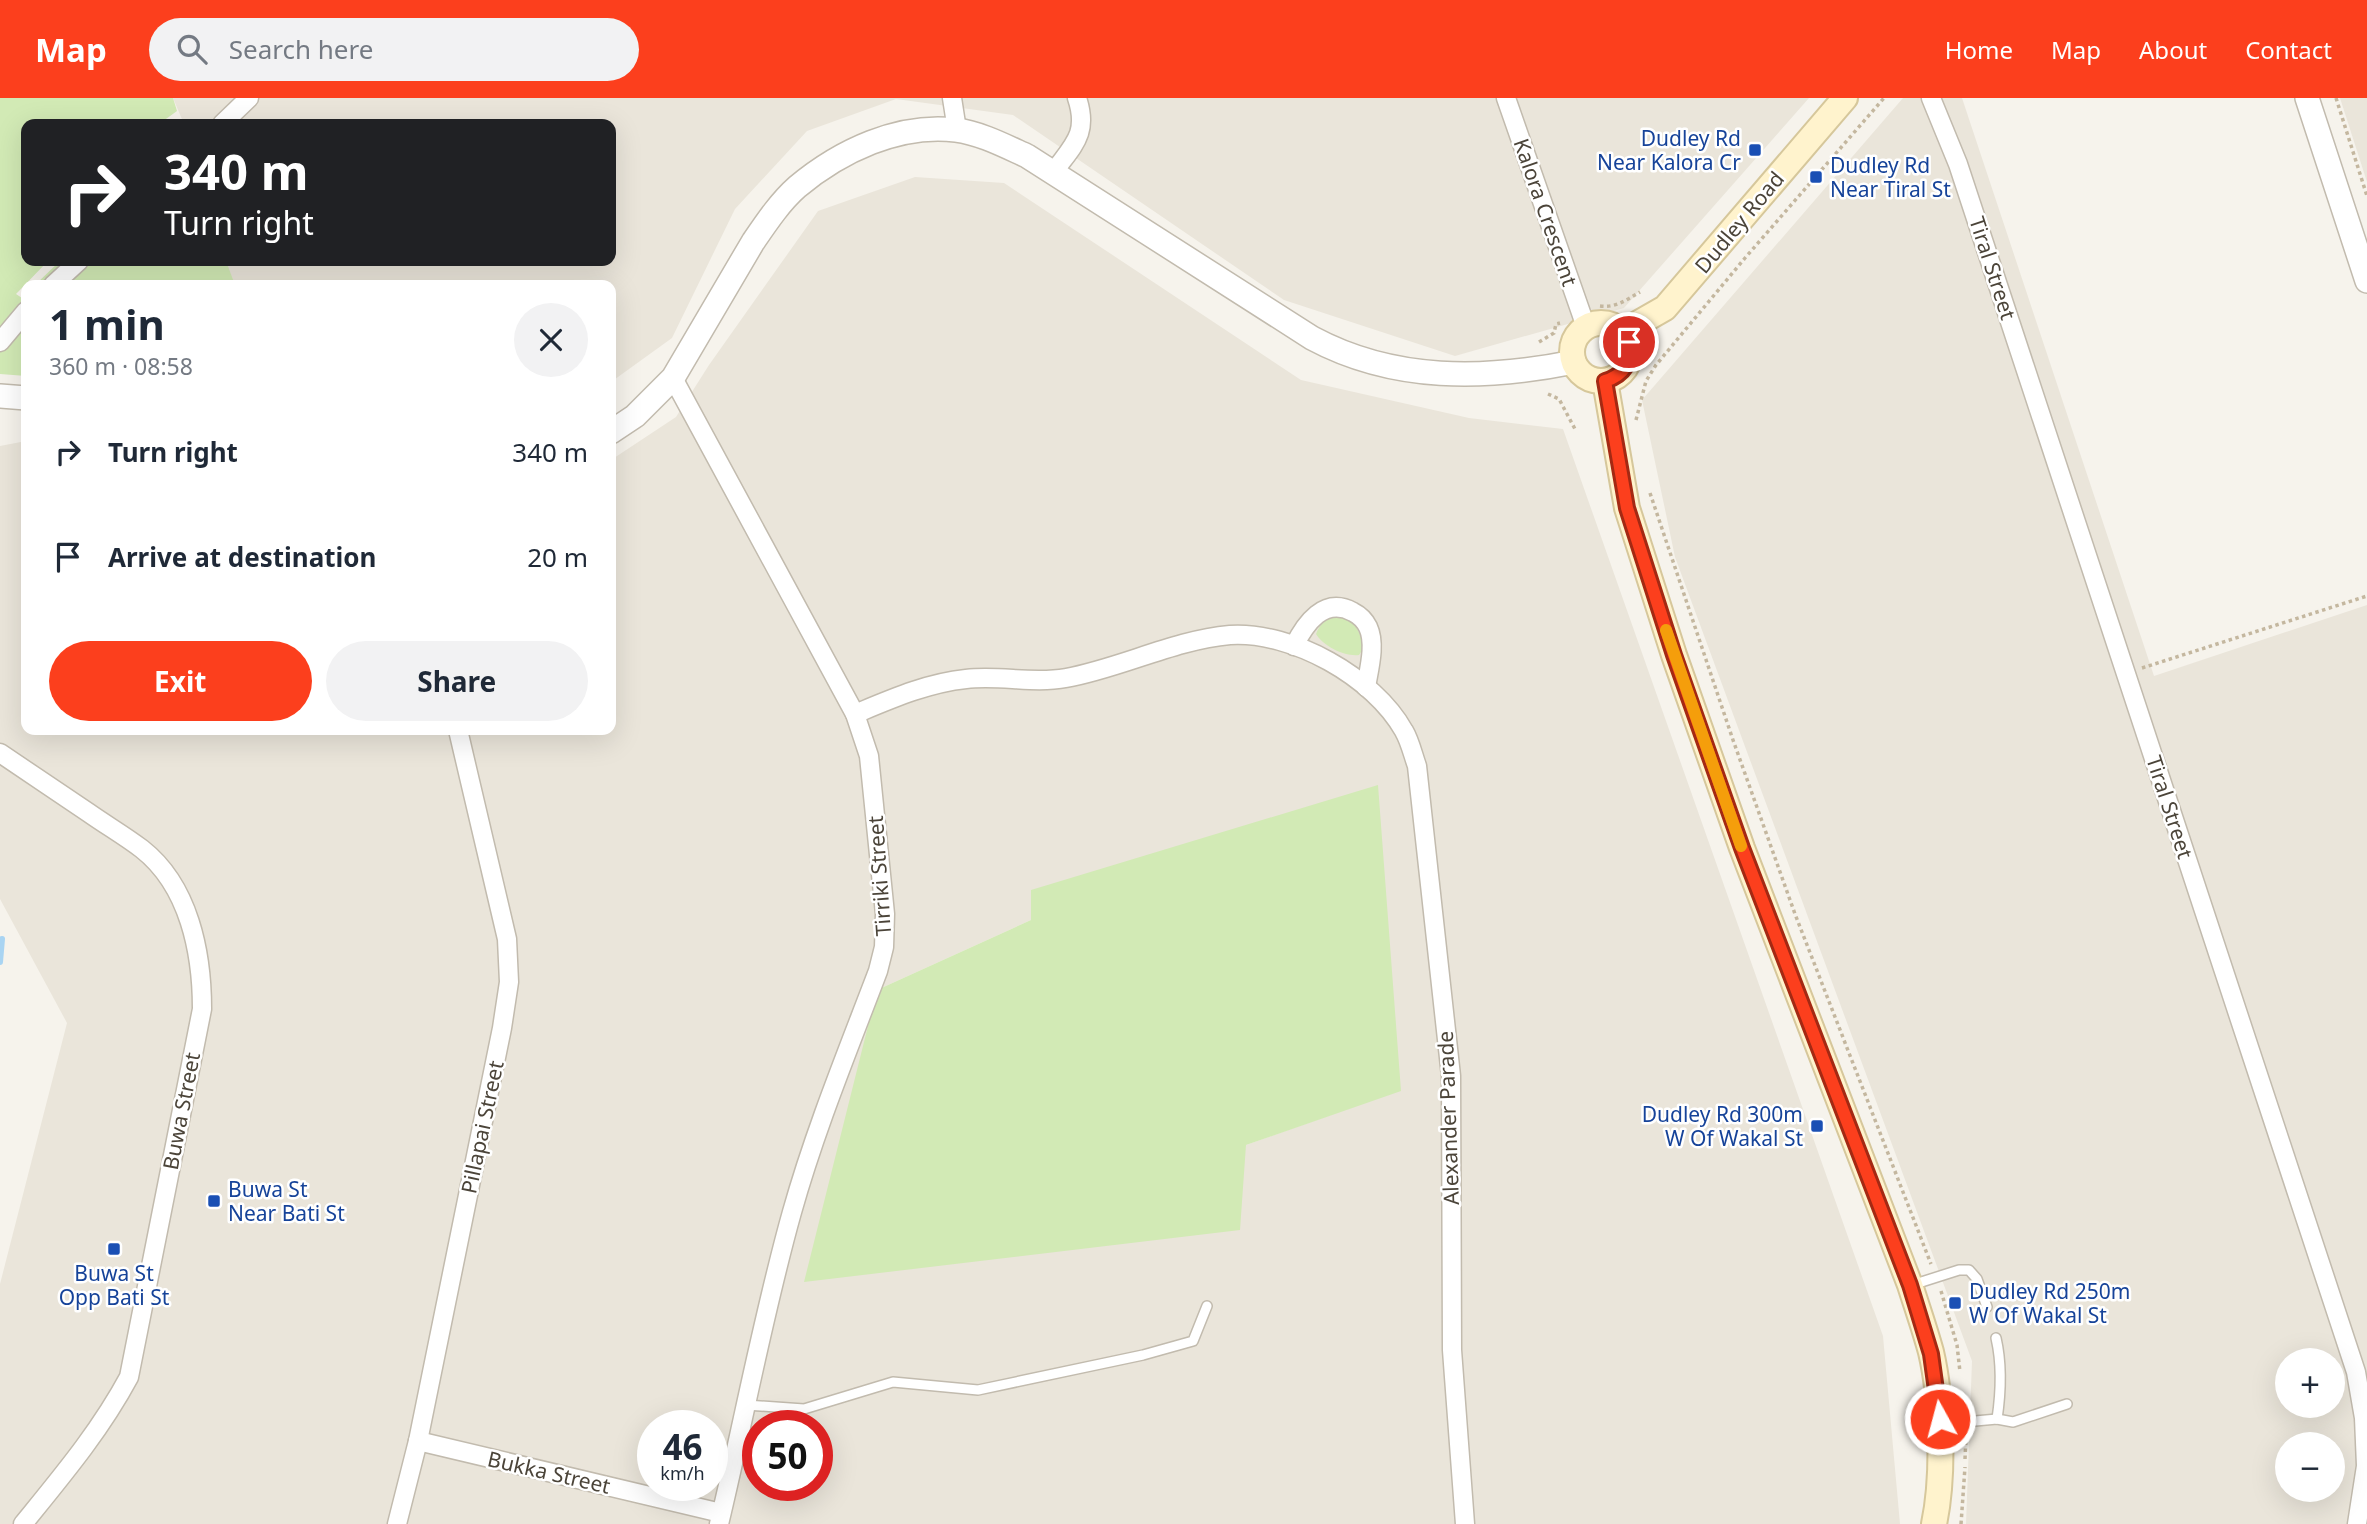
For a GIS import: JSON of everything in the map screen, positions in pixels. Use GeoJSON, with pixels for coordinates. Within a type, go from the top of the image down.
{"type":"FeatureCollection","features":[{"type":"Feature","properties":{"kind":"main road","name":"Dudley Road"},"geometry":{"type":"LineString","coordinates":[[1623,332],[1665,308],[1844,98]]}},
{"type":"Feature","properties":{"kind":"main road"},"geometry":{"type":"LineString","coordinates":[[1593,316],[1596,323],[1607,323],[1623,332],[1631,351],[1627,366],[1621,373],[1605,381],[1588,378],[1579,372],[1572,352],[1574,342],[1593,316]]}},
{"type":"Feature","properties":{"kind":"main road"},"geometry":{"type":"LineString","coordinates":[[1605,381],[1627,508],[1674,655],[1742,848],[1910,1285],[1931,1354],[1940,1424],[1940,1469],[1934,1524]]}},
{"type":"Feature","properties":{"kind":"street"},"geometry":{"type":"LineString","coordinates":[[227,119],[249,98]]}},
{"type":"Feature","properties":{"kind":"street"},"geometry":{"type":"LineString","coordinates":[[952,98],[957,130]]}},
{"type":"Feature","properties":{"kind":"street"},"geometry":{"type":"LineString","coordinates":[[1054,173],[1082,129],[1082,113],[1077,98]]}},
{"type":"Feature","properties":{"kind":"street","name":"Kalora Crescent"},"geometry":{"type":"LineString","coordinates":[[1506,98],[1593,316]]}},
{"type":"Feature","properties":{"kind":"street","name":"Tiral Street"},"geometry":{"type":"LineString","coordinates":[[1931,98],[1958,163],[2356,1372],[2364,1418],[2366,1466],[2357,1524]]}},
{"type":"Feature","properties":{"kind":"street"},"geometry":{"type":"LineString","coordinates":[[2307,98],[2367,281]]}},
{"type":"Feature","properties":{"kind":"street"},"geometry":{"type":"LineString","coordinates":[[616,429],[635,416],[673,378],[753,242],[796,188],[830,163],[882,139],[924,130],[957,130],[1027,156],[1312,338],[1356,358],[1420,371],[1467,376],[1514,373],[1574,362]]}},
{"type":"Feature","properties":{"kind":"street"},"geometry":{"type":"LineString","coordinates":[[58,280],[74,266]]}},
{"type":"Feature","properties":{"kind":"street"},"geometry":{"type":"LineString","coordinates":[[0,342],[21,317]]}},
{"type":"Feature","properties":{"kind":"street","name":"Tirriki Street"},"geometry":{"type":"LineString","coordinates":[[673,378],[855,714],[869,756],[884,903],[884,947],[878,971],[818,1129],[792,1211],[744,1405],[720,1518]]}},
{"type":"Feature","properties":{"kind":"street"},"geometry":{"type":"LineString","coordinates":[[0,396],[21,398]]}},
{"type":"Feature","properties":{"kind":"street"},"geometry":{"type":"LineString","coordinates":[[1294,646],[1304,626],[1313,617],[1331,608],[1351,611],[1368,626],[1370,636],[1371,654],[1366,687]]}},
{"type":"Feature","properties":{"kind":"street","name":"Alexander Parade"},"geometry":{"type":"LineString","coordinates":[[855,714],[911,691],[965,679],[1059,679],[1207,639],[1232,635],[1260,636],[1294,646],[1331,662],[1382,702],[1404,731],[1419,779],[1451,1076],[1452,1350],[1465,1524]]}},
{"type":"Feature","properties":{"kind":"street","name":"Pillapai Street"},"geometry":{"type":"LineString","coordinates":[[397,1524],[418,1441],[509,982],[507,939],[459,735]]}},
{"type":"Feature","properties":{"kind":"street","name":"Buwa Street"},"geometry":{"type":"LineString","coordinates":[[0,753],[143,850],[157,865],[182,903],[196,941],[202,981],[202,1009],[129,1377],[87,1445],[23,1524]]}},
{"type":"Feature","properties":{"kind":"street","name":"Bukka Street"},"geometry":{"type":"LineString","coordinates":[[418,1441],[720,1518]]}},
{"type":"Feature","properties":{"kind":"lane"},"geometry":{"type":"LineString","coordinates":[[1910,1285],[1959,1270],[1969,1270],[1976,1279],[1987,1307]]}},
{"type":"Feature","properties":{"kind":"lane"},"geometry":{"type":"LineString","coordinates":[[744,1405],[804,1409],[893,1382],[978,1390],[1143,1355],[1193,1341],[1207,1306]]}},
{"type":"Feature","properties":{"kind":"lane"},"geometry":{"type":"LineString","coordinates":[[1996,1338],[2000,1355],[1997,1419]]}},
{"type":"Feature","properties":{"kind":"lane"},"geometry":{"type":"LineString","coordinates":[[1940,1424],[1997,1419],[2013,1422],[2067,1404]]}},
{"type":"Feature","properties":{"kind":"path"},"geometry":{"type":"LineString","coordinates":[[1637,432],[1636,420],[1646,381],[1656,365],[1884,98]]}},
{"type":"Feature","properties":{"kind":"path"},"geometry":{"type":"LineString","coordinates":[[2336,98],[2367,196]]}},
{"type":"Feature","properties":{"kind":"path"},"geometry":{"type":"LineString","coordinates":[[1593,316],[1640,292]]}},
{"type":"Feature","properties":{"kind":"path"},"geometry":{"type":"LineString","coordinates":[[1539,342],[1548,339],[1554,333],[1556,324],[1560,323]]}},
{"type":"Feature","properties":{"kind":"path"},"geometry":{"type":"LineString","coordinates":[[1548,394],[1559,399],[1575,429]]}},
{"type":"Feature","properties":{"kind":"path"},"geometry":{"type":"LineString","coordinates":[[1650,492],[1795,914],[1949,1311],[1961,1380]]}},
{"type":"Feature","properties":{"kind":"path"},"geometry":{"type":"LineString","coordinates":[[2126,673],[2367,596]]}},
{"type":"Feature","properties":{"kind":"path"},"geometry":{"type":"LineString","coordinates":[[1961,1524],[1965,1421]]}},
{"type":"Feature","properties":{"kind":"shaded area"},"geometry":{"type":"Polygon","coordinates":[[[173,98],[1809,98],[1624,308],[1455,356],[1284,300],[1013,115],[896,99],[807,131],[735,209],[672,338],[616,378],[616,280],[228,280],[225,266],[616,266],[616,119],[182,119],[173,98]]]}},
{"type":"Feature","properties":{"kind":"shaded area"},"geometry":{"type":"Polygon","coordinates":[[[1903,98],[1962,98],[2154,676],[2367,605],[2367,1524],[1966,1524],[1972,1361],[1675,557],[1642,400],[1903,98]]]}},
{"type":"Feature","properties":{"kind":"shaded area"},"geometry":{"type":"Polygon","coordinates":[[[2340,98],[2367,98],[2367,182],[2340,98]]]}},
{"type":"Feature","properties":{"kind":"shaded area"},"geometry":{"type":"Polygon","coordinates":[[[915,177],[1004,183],[1301,380],[1469,418],[1563,429],[1883,1336],[1900,1524],[0,1524],[0,1284],[67,1023],[0,899],[0,446],[21,442],[21,735],[616,735],[616,457],[676,417],[709,365],[818,211],[915,177]],[[1031,920],[877,990],[1246,1145],[1401,1090],[1031,920]]]}},
{"type":"Feature","properties":{"kind":"green space"},"geometry":{"type":"Polygon","coordinates":[[[0,98],[173,98],[177,111],[166,119],[21,119],[21,266],[43,266],[30,280],[21,280],[21,289],[16,294],[21,297],[21,376],[0,374],[0,98]]]}},
{"type":"Feature","properties":{"kind":"green space"},"geometry":{"type":"Polygon","coordinates":[[[55,266],[228,266],[233,280],[40,280],[55,266]]]}},
{"type":"Feature","properties":{"kind":"green space"},"geometry":{"type":"Polygon","coordinates":[[[1337,616],[1353,623],[1359,632],[1363,649],[1359,655],[1335,650],[1316,634],[1324,622],[1337,616]]]}},
{"type":"Feature","properties":{"kind":"green space"},"geometry":{"type":"Polygon","coordinates":[[[1378,785],[1401,1091],[1246,1145],[1240,1230],[804,1282],[877,990],[1031,920],[1031,890],[1378,785]]]}},
{"type":"Feature","properties":{"kind":"waterway"},"geometry":{"type":"LineString","coordinates":[[0,962],[2,939]]}},
{"type":"Feature","properties":{"kind":"slow traffic"},"geometry":{"type":"LineString","coordinates":[[1666,630],[1741,846]]}},
{"type":"Feature","properties":{"kind":"place","name":"Dudley Rd Near Kalora Cr"},"geometry":{"type":"Point","coordinates":[1755,150]}},
{"type":"Feature","properties":{"kind":"place","name":"Dudley Rd Near Tiral St"},"geometry":{"type":"Point","coordinates":[1816,177]}},
{"type":"Feature","properties":{"kind":"place","name":"Dudley Rd 300m W Of Wakal St"},"geometry":{"type":"Point","coordinates":[1817,1126]}},
{"type":"Feature","properties":{"kind":"place","name":"Buwa St Near Bati St"},"geometry":{"type":"Point","coordinates":[214,1201]}},
{"type":"Feature","properties":{"kind":"place","name":"Buwa St Opp Bati St"},"geometry":{"type":"Point","coordinates":[114,1249]}},
{"type":"Feature","properties":{"kind":"place","name":"Dudley Rd 250m W Of Wakal St"},"geometry":{"type":"Point","coordinates":[1955,1303]}},
{"type":"Feature","properties":{"kind":"route"},"geometry":{"type":"LineString","coordinates":[[1629,342],[1631,351],[1627,366],[1614,378],[1605,381],[1627,508],[1674,655],[1742,848],[1910,1285],[1931,1354],[1940,1419]]}}]}
